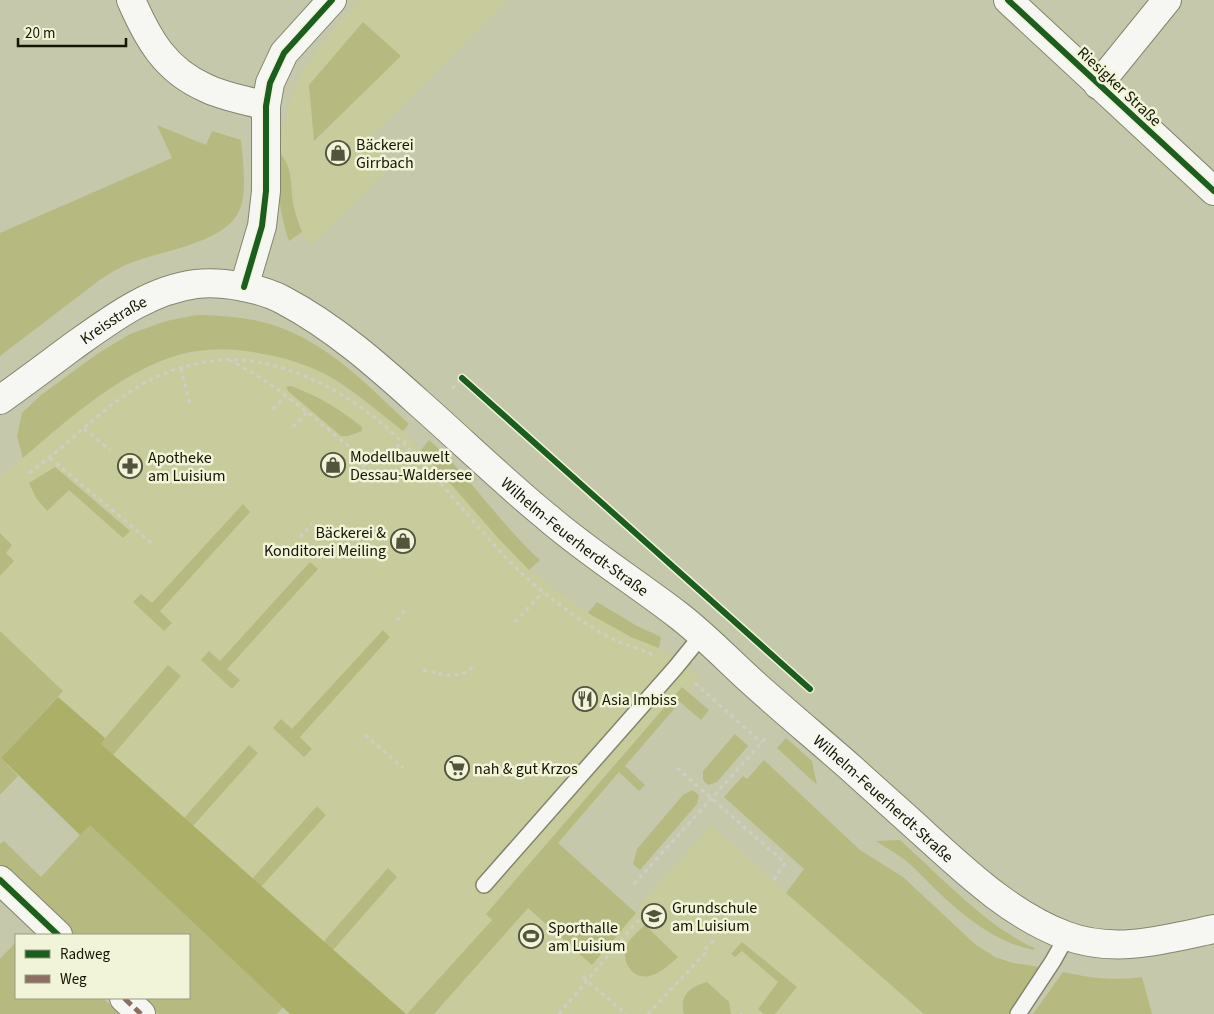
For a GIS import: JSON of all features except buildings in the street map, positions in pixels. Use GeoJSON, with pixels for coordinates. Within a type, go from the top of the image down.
{"type":"FeatureCollection","features":[{"type":"Feature","properties":{"kind":"main road"},"geometry":{"type":"LineString","coordinates":[[131,0],[144,30],[162,57],[180,74],[207,89],[266,106]]}},
{"type":"Feature","properties":{"kind":"main road"},"geometry":{"type":"LineString","coordinates":[[244,287],[263,217],[266,191],[266,106],[270,83],[284,53],[332,0]]}},
{"type":"Feature","properties":{"kind":"main road","name":"Riesigker Straße"},"geometry":{"type":"LineString","coordinates":[[1008,0],[1214,191]]}},
{"type":"Feature","properties":{"kind":"main road"},"geometry":{"type":"LineString","coordinates":[[1098,84],[1167,0]]}},
{"type":"Feature","properties":{"kind":"main road","name":"Kreisstraße"},"geometry":{"type":"LineString","coordinates":[[0,400],[95,330],[146,298],[172,289],[198,284],[222,284],[244,287]]}},
{"type":"Feature","properties":{"kind":"main road","name":"Wilhelm-Feuerherdt-Straße"},"geometry":{"type":"LineString","coordinates":[[244,287],[278,297],[317,319],[388,375],[545,516],[594,555],[642,588],[702,636],[978,881],[1007,903],[1036,922],[1068,936],[1089,942],[1112,945],[1160,940],[1214,930]]}},
{"type":"Feature","properties":{"kind":"main road"},"geometry":{"type":"LineString","coordinates":[[0,880],[57,934]]}},
{"type":"Feature","properties":{"kind":"main road"},"geometry":{"type":"LineString","coordinates":[[125,999],[141,1014]]}},
{"type":"Feature","properties":{"kind":"lane"},"geometry":{"type":"LineString","coordinates":[[484,885],[702,636]]}},
{"type":"Feature","properties":{"kind":"lane"},"geometry":{"type":"LineString","coordinates":[[1018,1014],[1068,936]]}},
{"type":"Feature","properties":{"kind":"path"},"geometry":{"type":"LineString","coordinates":[[29,473],[50,458],[123,397],[153,379],[181,368],[238,359],[259,362],[303,375],[332,389],[365,410],[404,443],[507,559],[543,592],[514,622]]}},
{"type":"Feature","properties":{"kind":"path"},"geometry":{"type":"LineString","coordinates":[[228,360],[250,371],[285,396],[367,461]]}},
{"type":"Feature","properties":{"kind":"path"},"geometry":{"type":"LineString","coordinates":[[181,368],[190,404]]}},
{"type":"Feature","properties":{"kind":"path"},"geometry":{"type":"LineString","coordinates":[[273,409],[285,396]]}},
{"type":"Feature","properties":{"kind":"path"},"geometry":{"type":"LineString","coordinates":[[293,427],[306,413]]}},
{"type":"Feature","properties":{"kind":"path"},"geometry":{"type":"LineString","coordinates":[[84,429],[110,450]]}},
{"type":"Feature","properties":{"kind":"path"},"geometry":{"type":"LineString","coordinates":[[353,480],[367,461],[404,443]]}},
{"type":"Feature","properties":{"kind":"path"},"geometry":{"type":"LineString","coordinates":[[50,458],[153,544]]}},
{"type":"Feature","properties":{"kind":"path"},"geometry":{"type":"LineString","coordinates":[[300,537],[312,524]]}},
{"type":"Feature","properties":{"kind":"path"},"geometry":{"type":"LineString","coordinates":[[397,620],[408,607]]}},
{"type":"Feature","properties":{"kind":"path"},"geometry":{"type":"LineString","coordinates":[[423,670],[456,676],[466,673],[473,667]]}},
{"type":"Feature","properties":{"kind":"path"},"geometry":{"type":"LineString","coordinates":[[365,736],[403,768]]}},
{"type":"Feature","properties":{"kind":"path"},"geometry":{"type":"LineString","coordinates":[[634,884],[762,743]]}},
{"type":"Feature","properties":{"kind":"path"},"geometry":{"type":"LineString","coordinates":[[676,768],[713,798],[785,863],[773,881]]}},
{"type":"Feature","properties":{"kind":"path"},"geometry":{"type":"LineString","coordinates":[[559,1014],[654,903]]}},
{"type":"Feature","properties":{"kind":"path"},"geometry":{"type":"LineString","coordinates":[[648,1014],[714,940]]}},
{"type":"Feature","properties":{"kind":"path"},"geometry":{"type":"LineString","coordinates":[[583,977],[626,1014]]}},
{"type":"Feature","properties":{"kind":"shaded area"},"geometry":{"type":"Polygon","coordinates":[[[360,0],[507,0],[367,142],[390,168],[312,245],[302,232],[291,190],[291,171],[279,152],[283,125],[297,81],[323,41],[360,0]]]}},
{"type":"Feature","properties":{"kind":"shaded area"},"geometry":{"type":"Polygon","coordinates":[[[363,22],[401,56],[314,141],[309,85],[363,22]]]}},
{"type":"Feature","properties":{"kind":"shaded area"},"geometry":{"type":"Polygon","coordinates":[[[157,125],[206,145],[212,131],[241,140],[244,175],[243,194],[240,209],[233,220],[209,237],[131,263],[113,271],[0,356],[0,233],[172,158],[157,125]]]}},
{"type":"Feature","properties":{"kind":"shaded area"},"geometry":{"type":"Polygon","coordinates":[[[279,152],[287,164],[291,178],[294,208],[302,232],[289,241],[279,197],[279,152]]]}},
{"type":"Feature","properties":{"kind":"shaded area"},"geometry":{"type":"Polygon","coordinates":[[[197,315],[255,320],[293,333],[330,354],[347,367],[409,424],[403,431],[343,385],[326,374],[299,363],[249,351],[228,349],[206,350],[181,354],[156,363],[132,375],[85,407],[23,458],[17,437],[22,413],[41,395],[97,354],[130,334],[166,321],[197,315]]]}},
{"type":"Feature","properties":{"kind":"shaded area"},"geometry":{"type":"Polygon","coordinates":[[[238,349],[306,365],[333,379],[403,431],[529,570],[588,613],[631,637],[659,648],[681,662],[700,678],[558,844],[636,913],[647,896],[711,825],[924,1014],[406,1014],[100,744],[105,738],[58,697],[63,691],[0,631],[0,576],[14,561],[6,553],[12,545],[0,533],[0,477],[90,402],[130,376],[171,357],[205,350],[238,349]]]}},
{"type":"Feature","properties":{"kind":"shaded area"},"geometry":{"type":"Polygon","coordinates":[[[291,386],[320,399],[345,414],[362,427],[362,431],[348,436],[341,436],[288,391],[286,387],[291,386]]]}},
{"type":"Feature","properties":{"kind":"shaded area"},"geometry":{"type":"Polygon","coordinates":[[[429,440],[458,469],[511,531],[540,560],[529,570],[499,539],[421,450],[429,440]]]}},
{"type":"Feature","properties":{"kind":"shaded area"},"geometry":{"type":"Polygon","coordinates":[[[55,467],[130,531],[123,538],[69,490],[47,511],[36,498],[29,483],[55,467]]]}},
{"type":"Feature","properties":{"kind":"shaded area"},"geometry":{"type":"Polygon","coordinates":[[[243,504],[250,512],[160,611],[172,623],[164,631],[133,602],[141,594],[152,603],[243,504]]]}},
{"type":"Feature","properties":{"kind":"shaded area"},"geometry":{"type":"Polygon","coordinates":[[[0,533],[12,545],[6,553],[14,561],[0,576],[0,533]]]}},
{"type":"Feature","properties":{"kind":"shaded area"},"geometry":{"type":"Polygon","coordinates":[[[310,562],[318,569],[227,669],[240,680],[232,689],[201,660],[209,651],[220,661],[310,562]]]}},
{"type":"Feature","properties":{"kind":"shaded area"},"geometry":{"type":"Polygon","coordinates":[[[597,602],[637,626],[661,637],[659,648],[631,637],[588,613],[597,602]]]}},
{"type":"Feature","properties":{"kind":"shaded area"},"geometry":{"type":"Polygon","coordinates":[[[383,630],[390,637],[300,737],[312,749],[304,757],[273,728],[281,719],[292,729],[383,630]]]}},
{"type":"Feature","properties":{"kind":"shaded area"},"geometry":{"type":"Polygon","coordinates":[[[0,631],[63,691],[1,758],[18,776],[0,795],[0,631]]]}},
{"type":"Feature","properties":{"kind":"shaded area"},"geometry":{"type":"Polygon","coordinates":[[[168,665],[181,676],[113,755],[100,744],[168,665]]]}},
{"type":"Feature","properties":{"kind":"shaded area"},"geometry":{"type":"Polygon","coordinates":[[[682,687],[709,710],[701,720],[680,702],[625,766],[645,785],[639,791],[619,772],[558,843],[636,913],[592,965],[528,908],[434,1014],[407,1014],[492,920],[486,914],[682,687]]]}},
{"type":"Feature","properties":{"kind":"shaded area"},"geometry":{"type":"Polygon","coordinates":[[[58,697],[105,738],[101,744],[406,1014],[290,1014],[90,825],[80,835],[1,758],[58,697]]]}},
{"type":"Feature","properties":{"kind":"shaded area"},"geometry":{"type":"Polygon","coordinates":[[[735,734],[748,746],[717,782],[708,785],[703,780],[703,771],[735,734]]]}},
{"type":"Feature","properties":{"kind":"shaded area"},"geometry":{"type":"Polygon","coordinates":[[[786,738],[812,761],[817,785],[777,748],[786,738]]]}},
{"type":"Feature","properties":{"kind":"shaded area"},"geometry":{"type":"Polygon","coordinates":[[[249,745],[258,753],[193,826],[184,818],[249,745]]]}},
{"type":"Feature","properties":{"kind":"shaded area"},"geometry":{"type":"Polygon","coordinates":[[[764,760],[860,850],[903,877],[976,945],[995,957],[1013,963],[1041,967],[1008,1014],[924,1014],[786,893],[804,869],[724,797],[743,776],[747,779],[764,760]]]}},
{"type":"Feature","properties":{"kind":"shaded area"},"geometry":{"type":"Polygon","coordinates":[[[692,790],[699,795],[697,804],[640,870],[633,864],[637,849],[683,795],[692,790]]]}},
{"type":"Feature","properties":{"kind":"shaded area"},"geometry":{"type":"Polygon","coordinates":[[[317,806],[326,815],[261,887],[252,879],[317,806]]]}},
{"type":"Feature","properties":{"kind":"shaded area"},"geometry":{"type":"Polygon","coordinates":[[[90,824],[283,1007],[277,1014],[158,1014],[142,999],[190,999],[190,934],[74,934],[0,864],[0,844],[4,841],[41,877],[90,824]]]}},
{"type":"Feature","properties":{"kind":"shaded area"},"geometry":{"type":"Polygon","coordinates":[[[900,840],[964,900],[1000,928],[1035,948],[1033,950],[1018,946],[979,926],[955,907],[905,860],[876,841],[900,840]]]}},
{"type":"Feature","properties":{"kind":"shaded area"},"geometry":{"type":"Polygon","coordinates":[[[388,868],[397,877],[333,950],[324,941],[388,868]]]}},
{"type":"Feature","properties":{"kind":"shaded area"},"geometry":{"type":"Polygon","coordinates":[[[645,925],[678,957],[665,968],[649,976],[637,975],[633,972],[629,968],[625,957],[627,945],[645,925]]]}},
{"type":"Feature","properties":{"kind":"shaded area"},"geometry":{"type":"Polygon","coordinates":[[[742,942],[797,987],[775,1014],[764,1014],[758,1009],[778,982],[742,951],[735,957],[731,954],[742,942]]]}},
{"type":"Feature","properties":{"kind":"shaded area"},"geometry":{"type":"Polygon","coordinates":[[[15,943],[15,999],[104,999],[120,1014],[0,1014],[0,959],[15,943]]]}},
{"type":"Feature","properties":{"kind":"shaded area"},"geometry":{"type":"Polygon","coordinates":[[[1063,972],[1102,978],[1142,977],[1152,1014],[1033,1014],[1063,972]]]}},
{"type":"Feature","properties":{"kind":"shaded area"},"geometry":{"type":"Polygon","coordinates":[[[707,982],[729,1002],[731,1014],[684,1014],[683,1002],[687,993],[696,986],[707,982]]]}},
{"type":"Feature","properties":{"kind":"marked path"},"geometry":{"type":"LineString","coordinates":[[125,999],[141,1014]]}},
{"type":"Feature","properties":{"kind":"cycle path"},"geometry":{"type":"LineString","coordinates":[[244,287],[262,226],[266,191],[266,106],[270,83],[284,53],[332,0]]}},
{"type":"Feature","properties":{"kind":"cycle path"},"geometry":{"type":"LineString","coordinates":[[1008,0],[1214,191]]}},
{"type":"Feature","properties":{"kind":"cycle path"},"geometry":{"type":"LineString","coordinates":[[462,378],[810,689]]}},
{"type":"Feature","properties":{"kind":"cycle path"},"geometry":{"type":"LineString","coordinates":[[0,880],[57,934]]}},
{"type":"Feature","properties":{"kind":"place","name":"Bäckerei Girrbach"},"geometry":{"type":"Point","coordinates":[338,153]}},
{"type":"Feature","properties":{"kind":"place","name":"Modellbauwelt Dessau-Waldersee"},"geometry":{"type":"Point","coordinates":[333,465]}},
{"type":"Feature","properties":{"kind":"place","name":"Apotheke am Luisium"},"geometry":{"type":"Point","coordinates":[130,466]}},
{"type":"Feature","properties":{"kind":"place","name":"Bäckerei & Konditorei Meiling"},"geometry":{"type":"Point","coordinates":[403,541]}},
{"type":"Feature","properties":{"kind":"place","name":"Asia Imbiss"},"geometry":{"type":"Point","coordinates":[585,699]}},
{"type":"Feature","properties":{"kind":"place","name":"nah & gut Krzos"},"geometry":{"type":"Point","coordinates":[457,768]}},
{"type":"Feature","properties":{"kind":"place","name":"Grundschule am Luisium"},"geometry":{"type":"Point","coordinates":[654,916]}},
{"type":"Feature","properties":{"kind":"place","name":"Sporthalle am Luisium"},"geometry":{"type":"Point","coordinates":[531,936]}}]}
